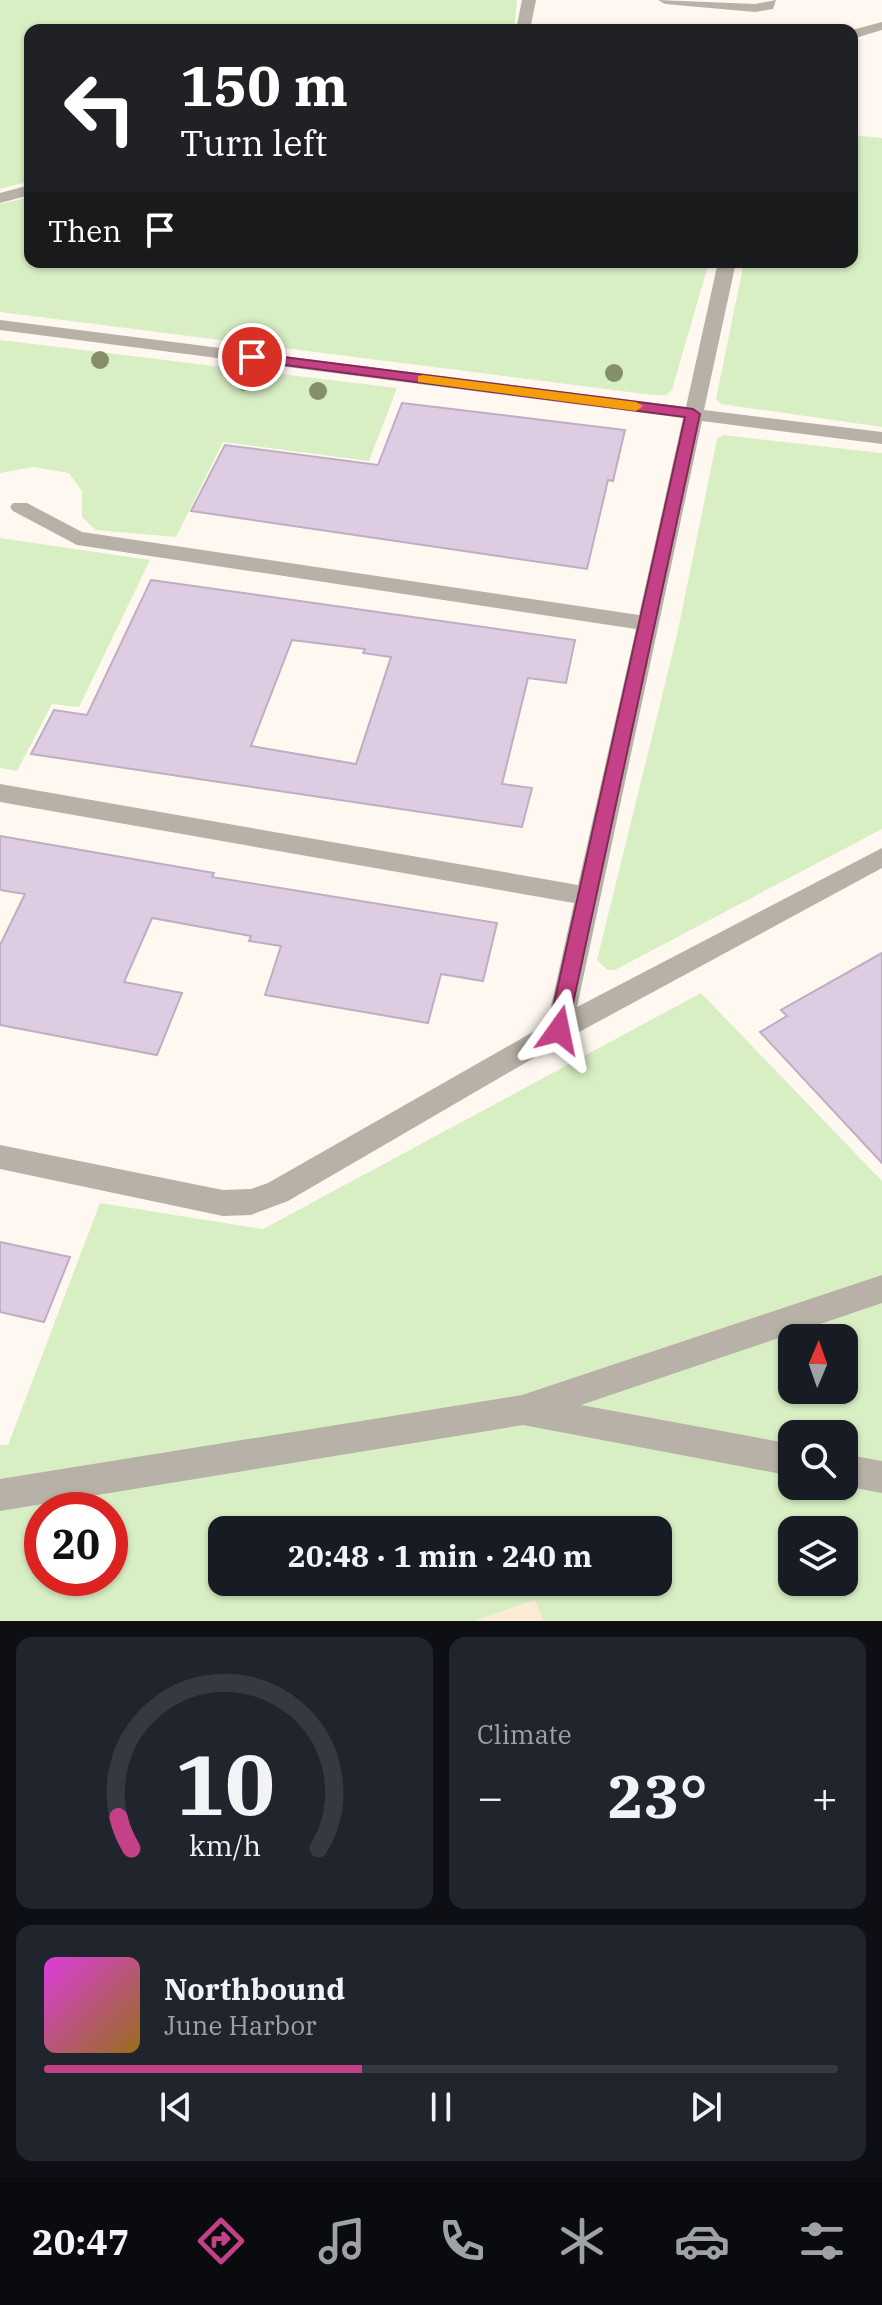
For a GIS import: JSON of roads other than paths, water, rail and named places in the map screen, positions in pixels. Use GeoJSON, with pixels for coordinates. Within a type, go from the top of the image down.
{"type":"FeatureCollection","features":[{"type":"Feature","properties":{"kind":"lane"},"geometry":{"type":"LineString","coordinates":[[524,24],[529,0]]}},
{"type":"Feature","properties":{"kind":"lane"},"geometry":{"type":"LineString","coordinates":[[665,0],[755,8],[768,6],[769,0]]}},
{"type":"Feature","properties":{"kind":"lane"},"geometry":{"type":"LineString","coordinates":[[858,33],[882,26]]}},
{"type":"Feature","properties":{"kind":"lane"},"geometry":{"type":"LineString","coordinates":[[0,198],[24,192]]}},
{"type":"Feature","properties":{"kind":"lane"},"geometry":{"type":"LineString","coordinates":[[559,1030],[726,268]]}},
{"type":"Feature","properties":{"kind":"lane"},"geometry":{"type":"LineString","coordinates":[[0,325],[882,438]]}},
{"type":"Feature","properties":{"kind":"lane"},"geometry":{"type":"LineString","coordinates":[[20,507],[77,538],[646,623]]}},
{"type":"Feature","properties":{"kind":"lane"},"geometry":{"type":"LineString","coordinates":[[0,793],[587,896]]}},
{"type":"Feature","properties":{"kind":"lane"},"geometry":{"type":"LineString","coordinates":[[0,1157],[195,1198],[251,1202],[278,1192],[559,1030],[882,857]]}},
{"type":"Feature","properties":{"kind":"lane"},"geometry":{"type":"LineString","coordinates":[[0,1495],[522,1410],[882,1289]]}},
{"type":"Feature","properties":{"kind":"lane"},"geometry":{"type":"LineString","coordinates":[[522,1410],[778,1457]]}},
{"type":"Feature","properties":{"kind":"lane"},"geometry":{"type":"LineString","coordinates":[[858,1473],[882,1477]]}}]}
